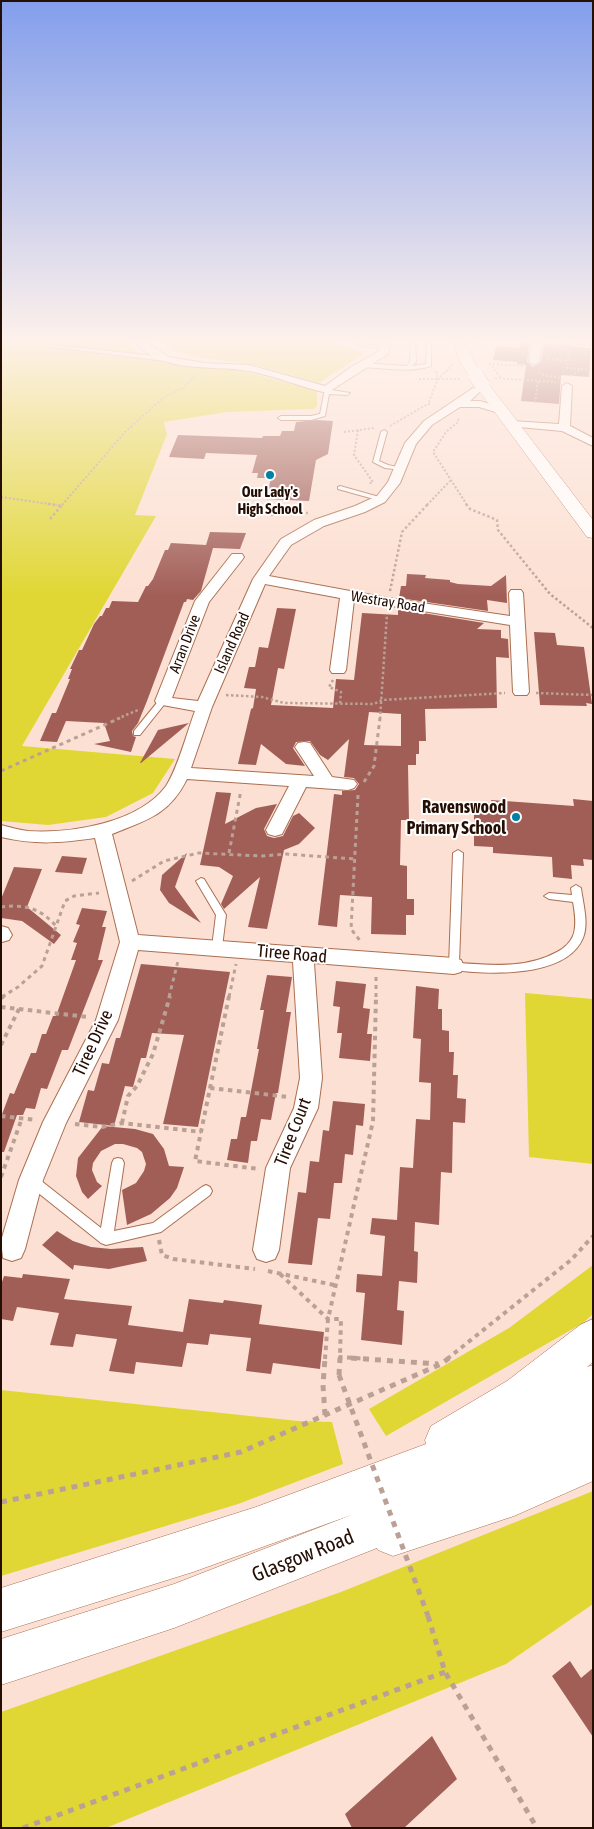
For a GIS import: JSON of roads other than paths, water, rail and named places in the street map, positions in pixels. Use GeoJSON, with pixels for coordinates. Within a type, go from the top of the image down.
{"type":"FeatureCollection","features":[{"type":"Feature","properties":{"kind":"main road"},"geometry":{"type":"LineString","coordinates":[[513,425],[593,534]]}},
{"type":"Feature","properties":{"kind":"main road"},"geometry":{"type":"LineString","coordinates":[[354,1494],[521,1395],[593,1338]]}},
{"type":"Feature","properties":{"kind":"main road"},"geometry":{"type":"LineString","coordinates":[[1,1610],[239,1536],[354,1494],[506,1429],[593,1384]]}},
{"type":"Feature","properties":{"kind":"main road","name":"Glasgow Road"},"geometry":{"type":"LineString","coordinates":[[1,1662],[174,1606],[343,1541],[553,1445],[593,1421]]}},
{"type":"Feature","properties":{"kind":"main road"},"geometry":{"type":"LineString","coordinates":[[174,1606],[514,1495],[593,1460]]}},
{"type":"Feature","properties":{"kind":"street","name":"Island Road"},"geometry":{"type":"LineString","coordinates":[[1,831],[27,837],[68,836],[102,831],[153,810],[173,789],[181,773],[207,701],[260,579],[286,542],[319,523],[360,509],[381,499],[394,484],[411,443],[426,425]]}},
{"type":"Feature","properties":{"kind":"street"},"geometry":{"type":"LineString","coordinates":[[530,425],[564,428],[593,444]]}},
{"type":"Feature","properties":{"kind":"street"},"geometry":{"type":"LineString","coordinates":[[531,450],[532,444],[540,433],[564,428]]}},
{"type":"Feature","properties":{"kind":"street","name":"Arran Drive"},"geometry":{"type":"LineString","coordinates":[[162,701],[202,601],[237,557]]}},
{"type":"Feature","properties":{"kind":"street","name":"Westray Road"},"geometry":{"type":"LineString","coordinates":[[260,579],[348,596],[516,620]]}},
{"type":"Feature","properties":{"kind":"street"},"geometry":{"type":"LineString","coordinates":[[516,593],[521,692]]}},
{"type":"Feature","properties":{"kind":"street"},"geometry":{"type":"LineString","coordinates":[[338,670],[348,596]]}},
{"type":"Feature","properties":{"kind":"street"},"geometry":{"type":"LineString","coordinates":[[162,701],[207,701]]}},
{"type":"Feature","properties":{"kind":"street"},"geometry":{"type":"LineString","coordinates":[[304,747],[326,782]]}},
{"type":"Feature","properties":{"kind":"street"},"geometry":{"type":"LineString","coordinates":[[181,773],[300,782],[326,782],[356,788]]}},
{"type":"Feature","properties":{"kind":"street"},"geometry":{"type":"LineString","coordinates":[[275,830],[300,782]]}},
{"type":"Feature","properties":{"kind":"street"},"geometry":{"type":"LineString","coordinates":[[102,831],[130,942]]}},
{"type":"Feature","properties":{"kind":"street","name":"Tiree Road"},"geometry":{"type":"LineString","coordinates":[[130,942],[454,966]]}},
{"type":"Feature","properties":{"kind":"street","name":"Tiree Drive"},"geometry":{"type":"LineString","coordinates":[[12,1249],[31,1180],[55,1122],[107,1020],[130,942]]}},
{"type":"Feature","properties":{"kind":"street","name":"Tiree Court"},"geometry":{"type":"LineString","coordinates":[[266,1250],[277,1171],[306,1108],[311,1078],[304,955]]}},
{"type":"Feature","properties":{"kind":"lane"},"geometry":{"type":"LineString","coordinates":[[384,432],[376,462],[387,467],[400,469]]}},
{"type":"Feature","properties":{"kind":"lane"},"geometry":{"type":"LineString","coordinates":[[340,488],[381,499]]}},
{"type":"Feature","properties":{"kind":"lane"},"geometry":{"type":"LineString","coordinates":[[137,733],[162,701]]}},
{"type":"Feature","properties":{"kind":"lane"},"geometry":{"type":"LineString","coordinates":[[458,853],[454,966],[502,970],[534,967],[553,960],[569,950],[578,938],[580,923],[576,888]]}},
{"type":"Feature","properties":{"kind":"lane"},"geometry":{"type":"LineString","coordinates":[[202,881],[221,915],[217,947]]}},
{"type":"Feature","properties":{"kind":"lane"},"geometry":{"type":"LineString","coordinates":[[549,896],[577,899]]}},
{"type":"Feature","properties":{"kind":"lane"},"geometry":{"type":"LineString","coordinates":[[106,1239],[118,1163]]}},
{"type":"Feature","properties":{"kind":"lane"},"geometry":{"type":"LineString","coordinates":[[31,1180],[106,1239]]}},
{"type":"Feature","properties":{"kind":"lane"},"geometry":{"type":"LineString","coordinates":[[106,1239],[156,1228],[206,1191]]}},
{"type":"Feature","properties":{"kind":"place","name":"Our Lady's High School"},"geometry":{"type":"Point","coordinates":[270,475]}},
{"type":"Feature","properties":{"kind":"place","name":"Ravenswood Primary School"},"geometry":{"type":"Point","coordinates":[516,817]}}]}
